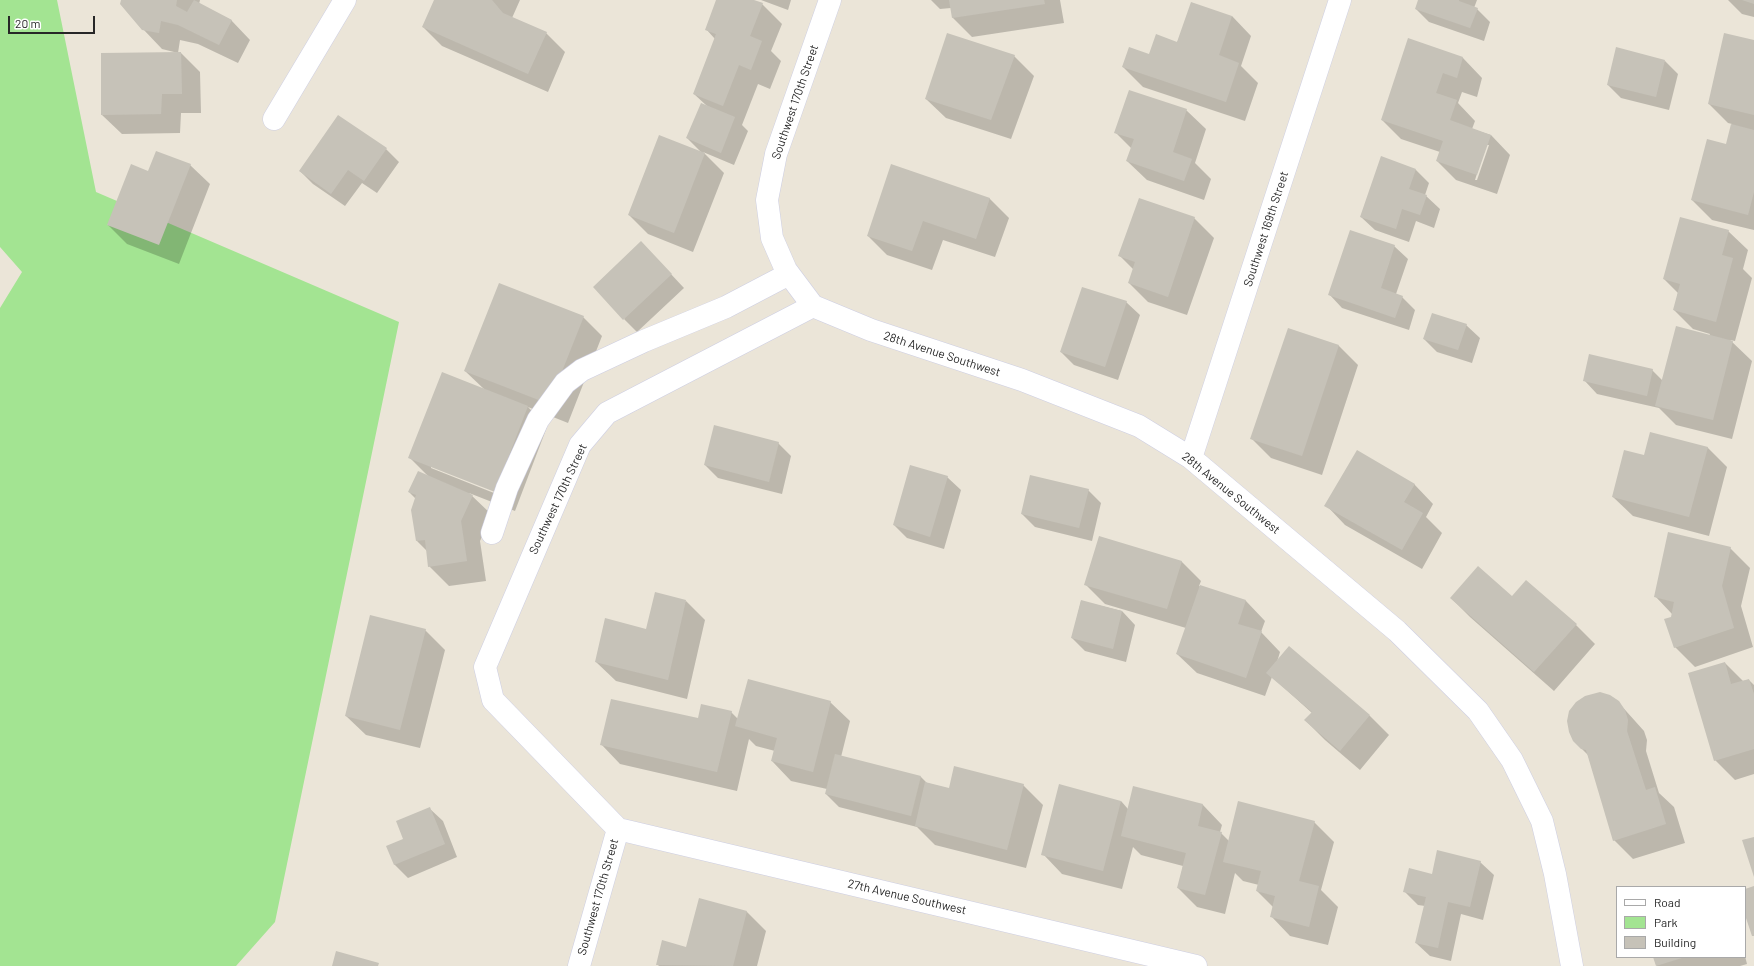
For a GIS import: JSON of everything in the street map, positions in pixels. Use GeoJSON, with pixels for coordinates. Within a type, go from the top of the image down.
{"type":"FeatureCollection","features":[{"type":"Feature","properties":{"kind":"street"},"geometry":{"type":"LineString","coordinates":[[274,119],[345,0]]}},
{"type":"Feature","properties":{"kind":"street","name":"Southwest 170th Street"},"geometry":{"type":"LineString","coordinates":[[579,966],[618,829],[493,700],[484,667],[580,445],[607,413],[813,306],[789,274],[772,238],[767,200],[776,154],[830,0]]}},
{"type":"Feature","properties":{"kind":"street","name":"Southwest 169th Street"},"geometry":{"type":"LineString","coordinates":[[1191,458],[1340,0]]}},
{"type":"Feature","properties":{"kind":"street"},"geometry":{"type":"LineString","coordinates":[[492,533],[507,488],[538,420],[565,383],[582,370],[644,341],[726,308],[789,274]]}},
{"type":"Feature","properties":{"kind":"street","name":"28th Avenue Southwest"},"geometry":{"type":"LineString","coordinates":[[813,306],[871,330],[1022,380],[1139,426],[1191,458],[1397,631],[1478,711],[1512,760],[1542,821],[1555,874],[1572,966]]}},
{"type":"Feature","properties":{"kind":"street","name":"27th Avenue Southwest"},"geometry":{"type":"LineString","coordinates":[[618,829],[1196,966]]}},
{"type":"Feature","properties":{"kind":"green space"},"geometry":{"type":"Polygon","coordinates":[[[0,0],[57,0],[96,192],[399,322],[275,922],[236,966],[0,966],[0,308],[22,272],[0,247],[0,0]]]}},
{"type":"Feature","properties":{"kind":"building"},"geometry":{"type":"Polygon","coordinates":[[[121,0],[177,0],[176,6],[187,12],[194,0],[232,20],[219,45],[178,25],[161,21],[159,33],[142,30],[120,4],[121,0]]]}},
{"type":"Feature","properties":{"kind":"building"},"geometry":{"type":"Polygon","coordinates":[[[434,0],[492,0],[503,13],[547,32],[528,74],[422,27],[434,0]]]}},
{"type":"Feature","properties":{"kind":"building"},"geometry":{"type":"Polygon","coordinates":[[[716,0],[754,0],[763,3],[750,36],[762,41],[751,70],[739,65],[723,106],[693,94],[716,34],[705,30],[716,0]]]}},
{"type":"Feature","properties":{"kind":"building"},"geometry":{"type":"Polygon","coordinates":[[[949,0],[1044,0],[1045,4],[952,18],[949,0]]]}},
{"type":"Feature","properties":{"kind":"building"},"geometry":{"type":"Polygon","coordinates":[[[1418,0],[1459,0],[1478,8],[1470,28],[1415,9],[1418,0]]]}},
{"type":"Feature","properties":{"kind":"building"},"geometry":{"type":"Polygon","coordinates":[[[1742,0],[1754,0],[1754,4],[1742,0]]]}},
{"type":"Feature","properties":{"kind":"building"},"geometry":{"type":"Polygon","coordinates":[[[1191,2],[1232,16],[1219,55],[1239,63],[1226,102],[1122,67],[1129,47],[1149,54],[1156,34],[1177,42],[1191,2]]]}},
{"type":"Feature","properties":{"kind":"building"},"geometry":{"type":"Polygon","coordinates":[[[947,33],[1015,55],[991,120],[925,99],[947,33]]]}},
{"type":"Feature","properties":{"kind":"building"},"geometry":{"type":"Polygon","coordinates":[[[1724,33],[1754,40],[1754,115],[1708,104],[1724,33]]]}},
{"type":"Feature","properties":{"kind":"building"},"geometry":{"type":"Polygon","coordinates":[[[1408,38],[1463,57],[1457,78],[1443,73],[1436,93],[1457,100],[1450,120],[1491,135],[1477,175],[1436,161],[1443,141],[1381,120],[1408,38]]]}},
{"type":"Feature","properties":{"kind":"building"},"geometry":{"type":"Polygon","coordinates":[[[1616,47],[1665,60],[1656,97],[1607,85],[1616,47]]]}},
{"type":"Feature","properties":{"kind":"building"},"geometry":{"type":"Polygon","coordinates":[[[181,52],[182,94],[162,94],[161,114],[101,115],[101,53],[181,52]]]}},
{"type":"Feature","properties":{"kind":"building"},"geometry":{"type":"Polygon","coordinates":[[[1129,90],[1187,109],[1173,152],[1192,159],[1184,181],[1126,161],[1134,139],[1114,133],[1129,90]]]}},
{"type":"Feature","properties":{"kind":"building"},"geometry":{"type":"Polygon","coordinates":[[[701,103],[735,117],[721,153],[686,138],[701,103]]]}},
{"type":"Feature","properties":{"kind":"building"},"geometry":{"type":"Polygon","coordinates":[[[338,115],[387,148],[364,181],[348,170],[331,194],[299,171],[338,115]]]}},
{"type":"Feature","properties":{"kind":"building"},"geometry":{"type":"Polygon","coordinates":[[[1731,124],[1754,130],[1754,192],[1748,215],[1691,200],[1707,139],[1726,144],[1731,124]]]}},
{"type":"Feature","properties":{"kind":"building"},"geometry":{"type":"Polygon","coordinates":[[[659,135],[705,153],[674,233],[628,215],[659,135]]]}},
{"type":"Feature","properties":{"kind":"building"},"geometry":{"type":"Polygon","coordinates":[[[156,151],[191,164],[159,245],[107,225],[131,164],[148,171],[156,151]]]}},
{"type":"Feature","properties":{"kind":"building"},"geometry":{"type":"Polygon","coordinates":[[[1381,156],[1416,169],[1409,189],[1427,195],[1420,215],[1402,209],[1396,229],[1360,217],[1381,156]]]}},
{"type":"Feature","properties":{"kind":"building"},"geometry":{"type":"Polygon","coordinates":[[[891,164],[990,198],[976,239],[923,221],[912,251],[867,236],[891,164]]]}},
{"type":"Feature","properties":{"kind":"building"},"geometry":{"type":"Polygon","coordinates":[[[1139,198],[1195,217],[1168,297],[1128,283],[1135,262],[1118,256],[1139,198]]]}},
{"type":"Feature","properties":{"kind":"building"},"geometry":{"type":"Polygon","coordinates":[[[1680,217],[1729,230],[1722,255],[1733,258],[1716,322],[1673,310],[1680,284],[1663,279],[1680,217]]]}},
{"type":"Feature","properties":{"kind":"building"},"geometry":{"type":"Polygon","coordinates":[[[1350,230],[1395,245],[1381,288],[1403,296],[1395,318],[1328,295],[1350,230]]]}},
{"type":"Feature","properties":{"kind":"building"},"geometry":{"type":"Polygon","coordinates":[[[641,241],[672,274],[623,320],[593,287],[641,241]]]}},
{"type":"Feature","properties":{"kind":"building"},"geometry":{"type":"Polygon","coordinates":[[[499,283],[584,316],[549,404],[464,371],[499,283]]]}},
{"type":"Feature","properties":{"kind":"building"},"geometry":{"type":"Polygon","coordinates":[[[1082,287],[1127,301],[1105,367],[1060,352],[1082,287]]]}},
{"type":"Feature","properties":{"kind":"building"},"geometry":{"type":"Polygon","coordinates":[[[1432,313],[1467,324],[1458,350],[1423,339],[1432,313]]]}},
{"type":"Feature","properties":{"kind":"building"},"geometry":{"type":"Polygon","coordinates":[[[1676,326],[1733,341],[1713,420],[1655,406],[1676,326]]]}},
{"type":"Feature","properties":{"kind":"building"},"geometry":{"type":"Polygon","coordinates":[[[1288,328],[1339,345],[1302,456],[1250,439],[1288,328]]]}},
{"type":"Feature","properties":{"kind":"building"},"geometry":{"type":"Polygon","coordinates":[[[1589,354],[1653,369],[1647,396],[1583,381],[1589,354]]]}},
{"type":"Feature","properties":{"kind":"building"},"geometry":{"type":"Polygon","coordinates":[[[442,372],[528,406],[495,492],[408,458],[442,372]]]}},
{"type":"Feature","properties":{"kind":"building"},"geometry":{"type":"Polygon","coordinates":[[[714,425],[779,442],[769,482],[704,465],[714,425]]]}},
{"type":"Feature","properties":{"kind":"building"},"geometry":{"type":"Polygon","coordinates":[[[1650,432],[1708,447],[1689,517],[1612,497],[1624,450],[1644,455],[1650,432]]]}},
{"type":"Feature","properties":{"kind":"building"},"geometry":{"type":"Polygon","coordinates":[[[1357,450],[1415,484],[1404,502],[1423,513],[1402,550],[1324,506],[1357,450]]]}},
{"type":"Feature","properties":{"kind":"building"},"geometry":{"type":"Polygon","coordinates":[[[910,465],[948,476],[930,537],[893,525],[910,465]]]}},
{"type":"Feature","properties":{"kind":"building"},"geometry":{"type":"Polygon","coordinates":[[[418,471],[473,495],[461,521],[467,561],[428,567],[425,540],[416,541],[411,510],[416,495],[408,492],[418,471]]]}},
{"type":"Feature","properties":{"kind":"building"},"geometry":{"type":"Polygon","coordinates":[[[1030,475],[1089,489],[1079,528],[1021,514],[1030,475]]]}},
{"type":"Feature","properties":{"kind":"building"},"geometry":{"type":"Polygon","coordinates":[[[1668,532],[1731,547],[1722,586],[1734,628],[1674,648],[1664,619],[1671,617],[1674,602],[1654,597],[1668,532]]]}},
{"type":"Feature","properties":{"kind":"building"},"geometry":{"type":"Polygon","coordinates":[[[1099,536],[1182,561],[1167,609],[1084,585],[1099,536]]]}},
{"type":"Feature","properties":{"kind":"building"},"geometry":{"type":"Polygon","coordinates":[[[1478,566],[1512,596],[1526,580],[1577,624],[1534,672],[1450,598],[1478,566]]]}},
{"type":"Feature","properties":{"kind":"building"},"geometry":{"type":"Polygon","coordinates":[[[1200,585],[1246,600],[1238,624],[1262,631],[1246,678],[1176,654],[1200,585]]]}},
{"type":"Feature","properties":{"kind":"building"},"geometry":{"type":"Polygon","coordinates":[[[655,592],[686,600],[668,680],[595,662],[605,618],[646,629],[655,592]]]}},
{"type":"Feature","properties":{"kind":"building"},"geometry":{"type":"Polygon","coordinates":[[[1081,600],[1122,611],[1113,649],[1071,638],[1081,600]]]}},
{"type":"Feature","properties":{"kind":"building"},"geometry":{"type":"Polygon","coordinates":[[[370,615],[426,629],[400,730],[345,716],[370,615]]]}},
{"type":"Feature","properties":{"kind":"building"},"geometry":{"type":"Polygon","coordinates":[[[1289,646],[1370,715],[1340,751],[1304,720],[1312,712],[1266,673],[1289,646]]]}},
{"type":"Feature","properties":{"kind":"building"},"geometry":{"type":"Polygon","coordinates":[[[1725,662],[1731,684],[1749,679],[1754,694],[1754,749],[1714,761],[1688,673],[1725,662]]]}},
{"type":"Feature","properties":{"kind":"building"},"geometry":{"type":"Polygon","coordinates":[[[748,679],[831,701],[813,772],[771,761],[777,738],[735,726],[748,679]]]}},
{"type":"Feature","properties":{"kind":"building"},"geometry":{"type":"Polygon","coordinates":[[[1600,692],[1610,695],[1619,701],[1625,710],[1628,720],[1627,731],[1646,790],[1655,787],[1666,824],[1613,841],[1586,750],[1581,749],[1573,741],[1569,732],[1567,721],[1569,711],[1576,702],[1585,696],[1600,692]]]}},
{"type":"Feature","properties":{"kind":"building"},"geometry":{"type":"Polygon","coordinates":[[[611,699],[698,718],[701,704],[732,711],[717,772],[600,745],[611,699]]]}},
{"type":"Feature","properties":{"kind":"building"},"geometry":{"type":"Polygon","coordinates":[[[835,754],[921,776],[911,816],[825,794],[835,754]]]}},
{"type":"Feature","properties":{"kind":"building"},"geometry":{"type":"Polygon","coordinates":[[[954,766],[1024,784],[1007,850],[915,826],[925,782],[949,788],[954,766]]]}},
{"type":"Feature","properties":{"kind":"building"},"geometry":{"type":"Polygon","coordinates":[[[1059,784],[1121,801],[1103,871],[1041,855],[1059,784]]]}},
{"type":"Feature","properties":{"kind":"building"},"geometry":{"type":"Polygon","coordinates":[[[1133,786],[1203,804],[1198,826],[1222,832],[1205,895],[1177,888],[1186,853],[1121,836],[1133,786]]]}},
{"type":"Feature","properties":{"kind":"building"},"geometry":{"type":"Polygon","coordinates":[[[1238,801],[1315,821],[1299,881],[1319,886],[1309,927],[1270,917],[1275,896],[1256,891],[1261,871],[1223,862],[1238,801]]]}},
{"type":"Feature","properties":{"kind":"building"},"geometry":{"type":"Polygon","coordinates":[[[430,807],[445,844],[394,865],[386,846],[403,839],[396,821],[430,807]]]}},
{"type":"Feature","properties":{"kind":"building"},"geometry":{"type":"Polygon","coordinates":[[[1754,837],[1754,877],[1742,840],[1754,837]]]}},
{"type":"Feature","properties":{"kind":"building"},"geometry":{"type":"Polygon","coordinates":[[[1437,850],[1481,861],[1470,907],[1448,902],[1438,948],[1415,943],[1426,897],[1403,892],[1409,868],[1432,874],[1437,850]]]}},
{"type":"Feature","properties":{"kind":"building"},"geometry":{"type":"Polygon","coordinates":[[[1754,886],[1754,936],[1752,936],[1746,918],[1746,889],[1754,886]]]}},
{"type":"Feature","properties":{"kind":"building"},"geometry":{"type":"Polygon","coordinates":[[[699,898],[747,911],[733,966],[656,965],[662,940],[686,947],[699,898]]]}},
{"type":"Feature","properties":{"kind":"building"},"geometry":{"type":"Polygon","coordinates":[[[336,951],[379,963],[378,966],[332,966],[336,951]]]}},
{"type":"Feature","properties":{"kind":"building"},"geometry":{"type":"Polygon","coordinates":[[[1653,958],[1682,958],[1656,966],[1653,958]]]}}]}
